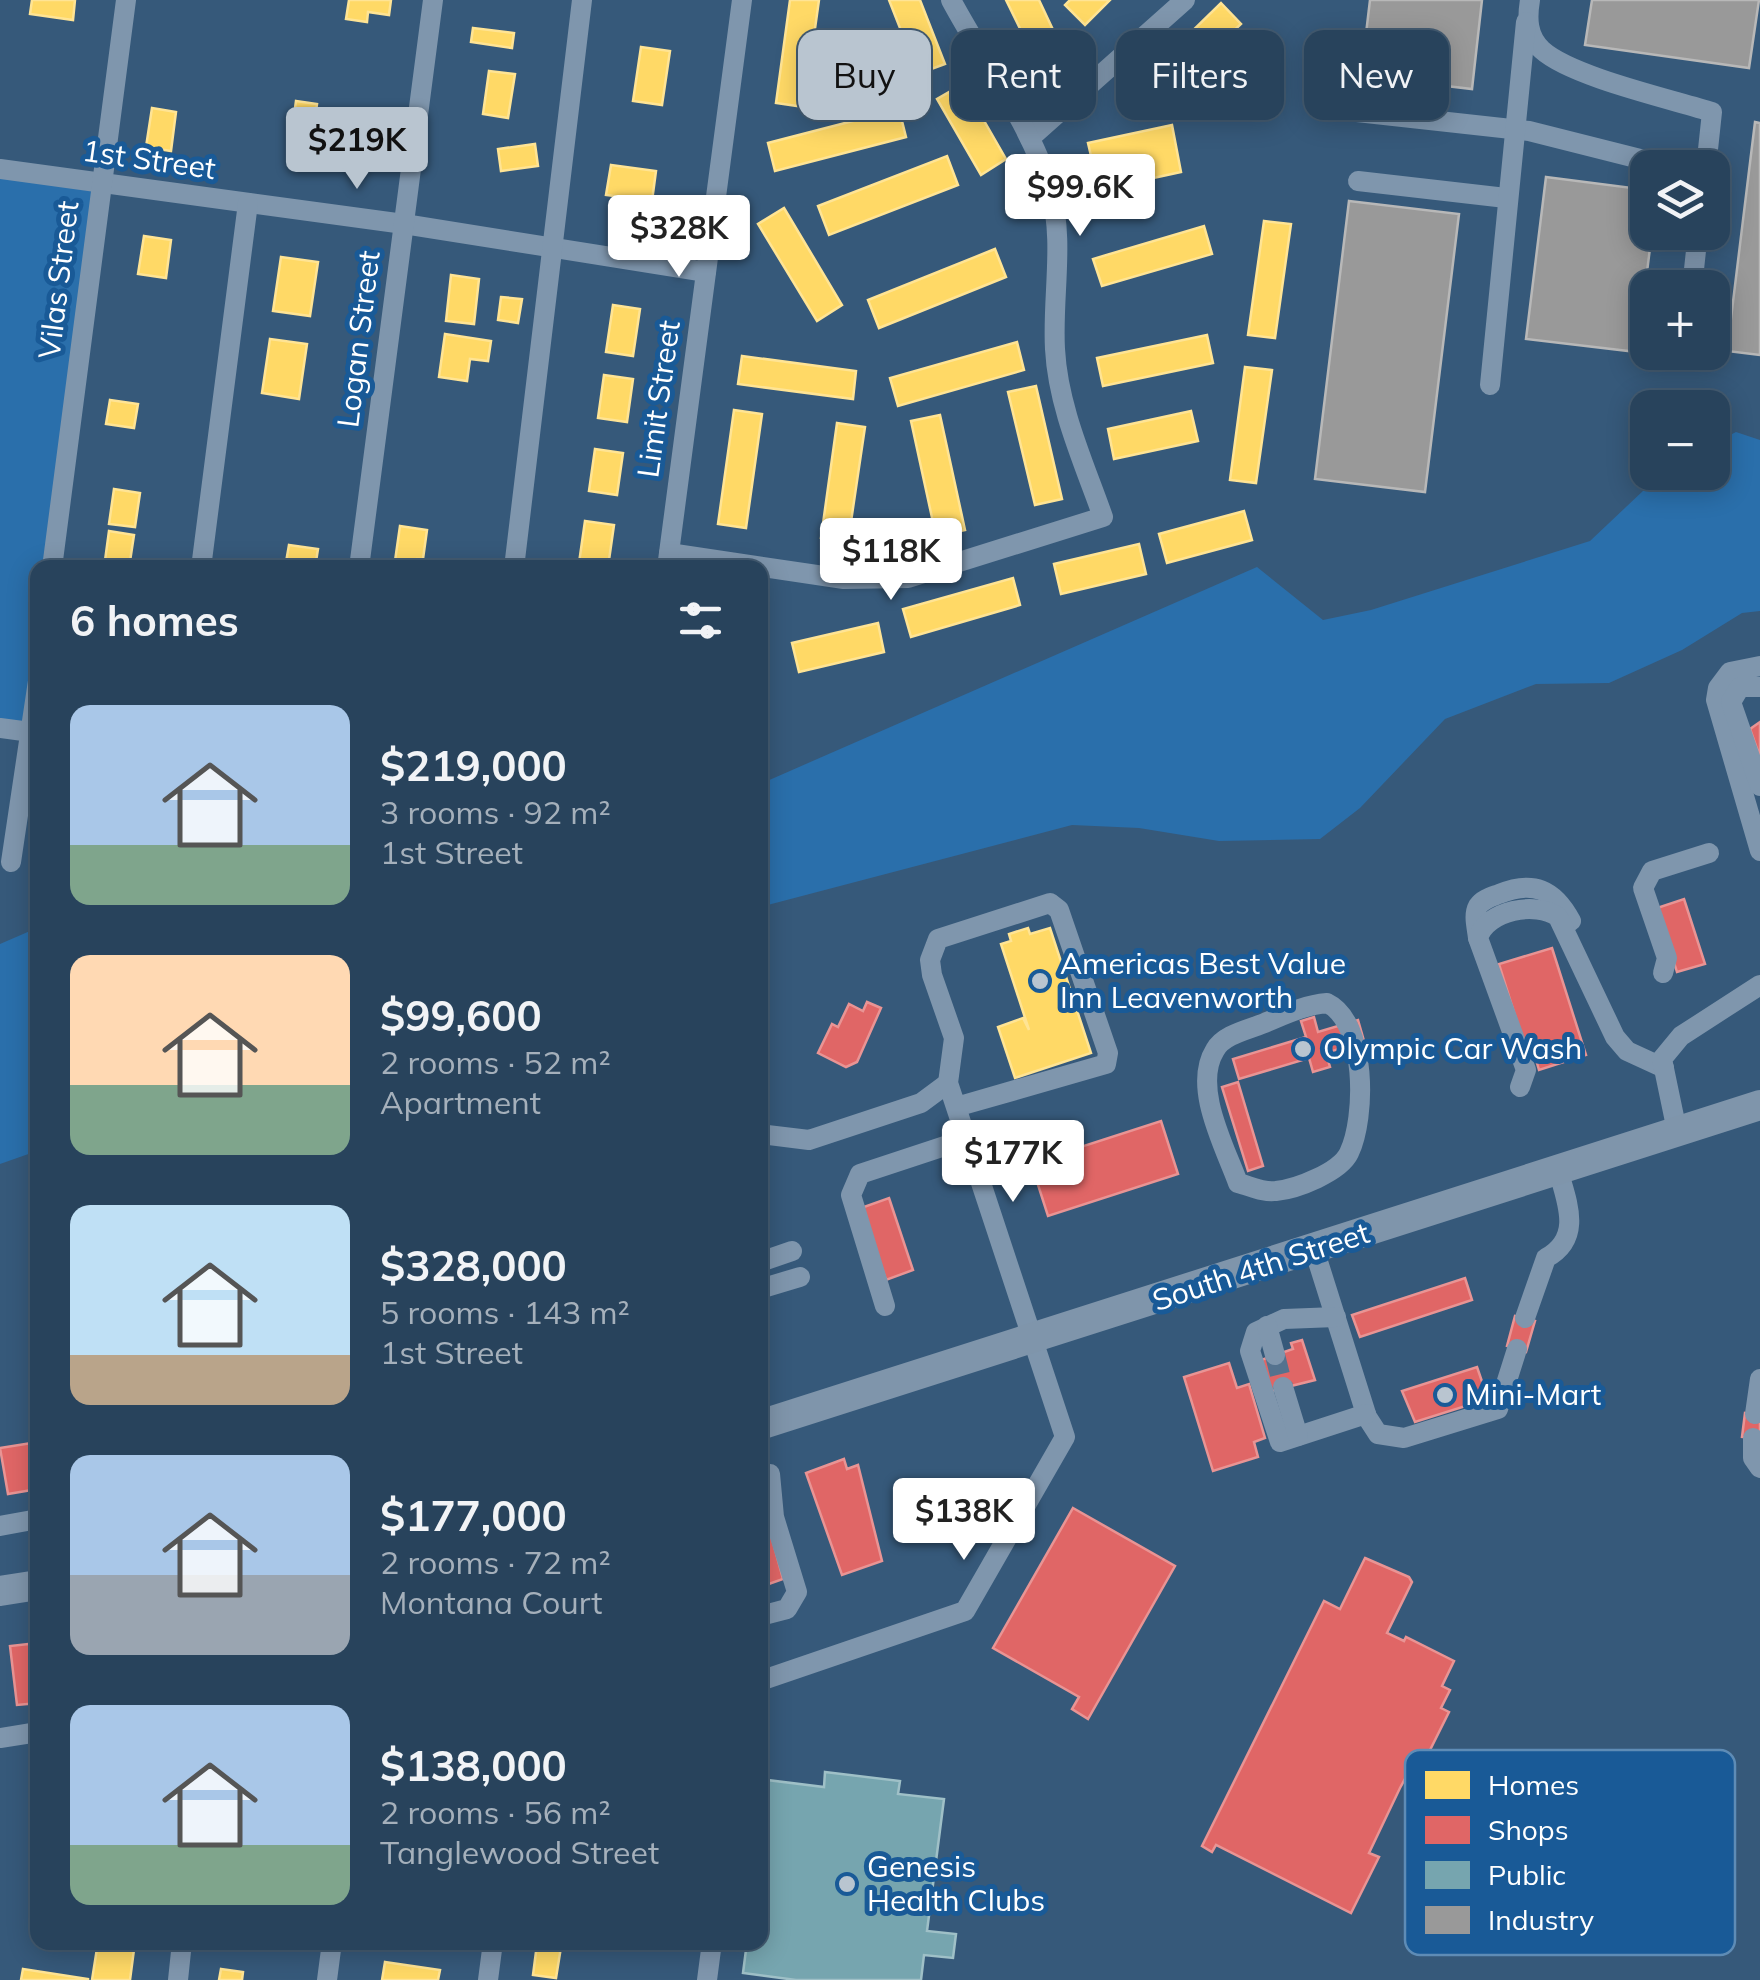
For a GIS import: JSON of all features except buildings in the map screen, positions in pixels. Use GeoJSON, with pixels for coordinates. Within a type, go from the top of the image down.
{"type":"FeatureCollection","features":[{"type":"Feature","properties":{"kind":"highway","name":"South 4th Street"},"geometry":{"type":"LineString","coordinates":[[768,1424],[1031,1342],[1760,1104]]}},
{"type":"Feature","properties":{"kind":"highway"},"geometry":{"type":"LineString","coordinates":[[0,1592],[30,1586]]}},
{"type":"Feature","properties":{"kind":"street","name":"Vilas Street"},"geometry":{"type":"LineString","coordinates":[[53,560],[126,0]]}},
{"type":"Feature","properties":{"kind":"street","name":"Logan Street"},"geometry":{"type":"LineString","coordinates":[[361,560],[433,0]]}},
{"type":"Feature","properties":{"kind":"street"},"geometry":{"type":"LineString","coordinates":[[515,560],[549,250],[582,0]]}},
{"type":"Feature","properties":{"kind":"street","name":"Limit Street"},"geometry":{"type":"LineString","coordinates":[[668,560],[742,0]]}},
{"type":"Feature","properties":{"kind":"street"},"geometry":{"type":"LineString","coordinates":[[768,571],[844,579],[908,578],[1102,517],[1057,372],[1059,279],[1051,191],[1030,138],[951,0]]}},
{"type":"Feature","properties":{"kind":"street"},"geometry":{"type":"LineString","coordinates":[[1030,138],[1184,0]]}},
{"type":"Feature","properties":{"kind":"street"},"geometry":{"type":"LineString","coordinates":[[1490,386],[1513,128],[1530,0]]}},
{"type":"Feature","properties":{"kind":"street"},"geometry":{"type":"LineString","coordinates":[[1526,22],[1541,49],[1569,66],[1712,112],[1708,150]]}},
{"type":"Feature","properties":{"kind":"street"},"geometry":{"type":"LineString","coordinates":[[1435,120],[1513,128],[1630,157]]}},
{"type":"Feature","properties":{"kind":"street","name":"1st Street"},"geometry":{"type":"LineString","coordinates":[[0,170],[404,224],[706,272]]}},
{"type":"Feature","properties":{"kind":"street"},"geometry":{"type":"LineString","coordinates":[[1358,181],[1506,198]]}},
{"type":"Feature","properties":{"kind":"street"},"geometry":{"type":"LineString","coordinates":[[202,560],[248,203]]}},
{"type":"Feature","properties":{"kind":"street"},"geometry":{"type":"LineString","coordinates":[[1760,666],[1730,672],[1718,688],[1716,700],[1756,818],[1760,851]]}},
{"type":"Feature","properties":{"kind":"street"},"geometry":{"type":"LineString","coordinates":[[1760,687],[1740,687],[1731,702],[1760,786]]}},
{"type":"Feature","properties":{"kind":"street"},"geometry":{"type":"LineString","coordinates":[[0,728],[30,732]]}},
{"type":"Feature","properties":{"kind":"street"},"geometry":{"type":"LineString","coordinates":[[10,862],[30,754]]}},
{"type":"Feature","properties":{"kind":"street"},"geometry":{"type":"LineString","coordinates":[[1663,973],[1667,958],[1642,888],[1652,871],[1709,853]]}},
{"type":"Feature","properties":{"kind":"street"},"geometry":{"type":"LineString","coordinates":[[768,1678],[965,1611],[1065,1437],[948,1083],[954,1038],[930,960],[938,939],[1050,903],[1059,910],[1108,1053],[1106,1064],[956,1107]]}},
{"type":"Feature","properties":{"kind":"street"},"geometry":{"type":"LineString","coordinates":[[1520,1087],[1526,1070],[1478,938],[1487,924],[1526,908],[1540,908],[1558,917],[1615,1037],[1627,1051],[1664,1068]]}},
{"type":"Feature","properties":{"kind":"street"},"geometry":{"type":"LineString","coordinates":[[1677,1131],[1662,1059],[1681,1036],[1760,985]]}},
{"type":"Feature","properties":{"kind":"street"},"geometry":{"type":"LineString","coordinates":[[1328,1003],[1338,1008],[1346,1024],[1362,1075],[1360,1098],[1348,1155],[1337,1167],[1302,1184],[1275,1192],[1238,1183],[1210,1102],[1207,1080],[1214,1050],[1226,1039],[1310,1004],[1328,1003]]}},
{"type":"Feature","properties":{"kind":"street"},"geometry":{"type":"LineString","coordinates":[[768,1135],[809,1140],[921,1103],[948,1083]]}},
{"type":"Feature","properties":{"kind":"street"},"geometry":{"type":"LineString","coordinates":[[885,1306],[851,1195],[855,1180],[860,1174],[966,1139]]}},
{"type":"Feature","properties":{"kind":"street"},"geometry":{"type":"LineString","coordinates":[[1526,1318],[1546,1258],[1559,1251],[1570,1222],[1558,1170]]}},
{"type":"Feature","properties":{"kind":"street"},"geometry":{"type":"LineString","coordinates":[[1314,1249],[1366,1414],[1378,1434],[1404,1438],[1498,1410],[1517,1349]]}},
{"type":"Feature","properties":{"kind":"street"},"geometry":{"type":"LineString","coordinates":[[768,1259],[792,1251]]}},
{"type":"Feature","properties":{"kind":"street"},"geometry":{"type":"LineString","coordinates":[[768,1287],[800,1277]]}},
{"type":"Feature","properties":{"kind":"street"},"geometry":{"type":"LineString","coordinates":[[1289,1439],[1250,1351],[1256,1332],[1284,1319],[1336,1317]]}},
{"type":"Feature","properties":{"kind":"street"},"geometry":{"type":"LineString","coordinates":[[1266,1326],[1275,1355]]}},
{"type":"Feature","properties":{"kind":"street"},"geometry":{"type":"LineString","coordinates":[[1755,1414],[1760,1379]]}},
{"type":"Feature","properties":{"kind":"street"},"geometry":{"type":"LineString","coordinates":[[1283,1387],[1289,1439]]}},
{"type":"Feature","properties":{"kind":"street"},"geometry":{"type":"LineString","coordinates":[[1289,1439],[1366,1414]]}},
{"type":"Feature","properties":{"kind":"street"},"geometry":{"type":"LineString","coordinates":[[1753,1438],[1754,1458],[1760,1468]]}},
{"type":"Feature","properties":{"kind":"street"},"geometry":{"type":"LineString","coordinates":[[768,1614],[788,1609],[798,1592],[774,1517],[770,1474]]}},
{"type":"Feature","properties":{"kind":"street"},"geometry":{"type":"LineString","coordinates":[[0,1526],[30,1521]]}},
{"type":"Feature","properties":{"kind":"street"},"geometry":{"type":"LineString","coordinates":[[0,1738],[30,1733]]}},
{"type":"Feature","properties":{"kind":"street"},"geometry":{"type":"LineString","coordinates":[[178,1980],[181,1950]]}},
{"type":"Feature","properties":{"kind":"street"},"geometry":{"type":"LineString","coordinates":[[327,1980],[331,1950]]}},
{"type":"Feature","properties":{"kind":"street"},"geometry":{"type":"LineString","coordinates":[[488,1980],[492,1950]]}},
{"type":"Feature","properties":{"kind":"street"},"geometry":{"type":"LineString","coordinates":[[707,1980],[711,1950]]}},
{"type":"Feature","properties":{"kind":"shaded area"},"geometry":{"type":"Polygon","coordinates":[[[0,169],[102,184],[53,560],[30,560],[30,732],[0,728],[0,169]]]}},
{"type":"Feature","properties":{"kind":"shaded area"},"geometry":{"type":"Polygon","coordinates":[[[1736,432],[1760,440],[1760,611],[1742,613],[1682,650],[1609,683],[1536,684],[1445,719],[1360,808],[1320,839],[1219,841],[1139,828],[1072,825],[768,905],[768,781],[1257,567],[1323,620],[1371,610],[1590,541],[1644,490],[1730,490],[1730,435],[1736,432]]]}},
{"type":"Feature","properties":{"kind":"shaded area"},"geometry":{"type":"Polygon","coordinates":[[[30,931],[30,1153],[0,1164],[0,944],[30,931]]]}},
{"type":"Feature","properties":{"kind":"tunnel"},"geometry":{"type":"LineString","coordinates":[[1275,1355],[1283,1387]]}},
{"type":"Feature","properties":{"kind":"place","name":"Americas Best Value Inn Leavenworth"},"geometry":{"type":"Point","coordinates":[1040,981]}},
{"type":"Feature","properties":{"kind":"place","name":"Olympic Car Wash"},"geometry":{"type":"Point","coordinates":[1303,1049]}},
{"type":"Feature","properties":{"kind":"place","name":"Mini-Mart"},"geometry":{"type":"Point","coordinates":[1445,1395]}},
{"type":"Feature","properties":{"kind":"place","name":"Genesis Health Clubs"},"geometry":{"type":"Point","coordinates":[847,1884]}}]}
